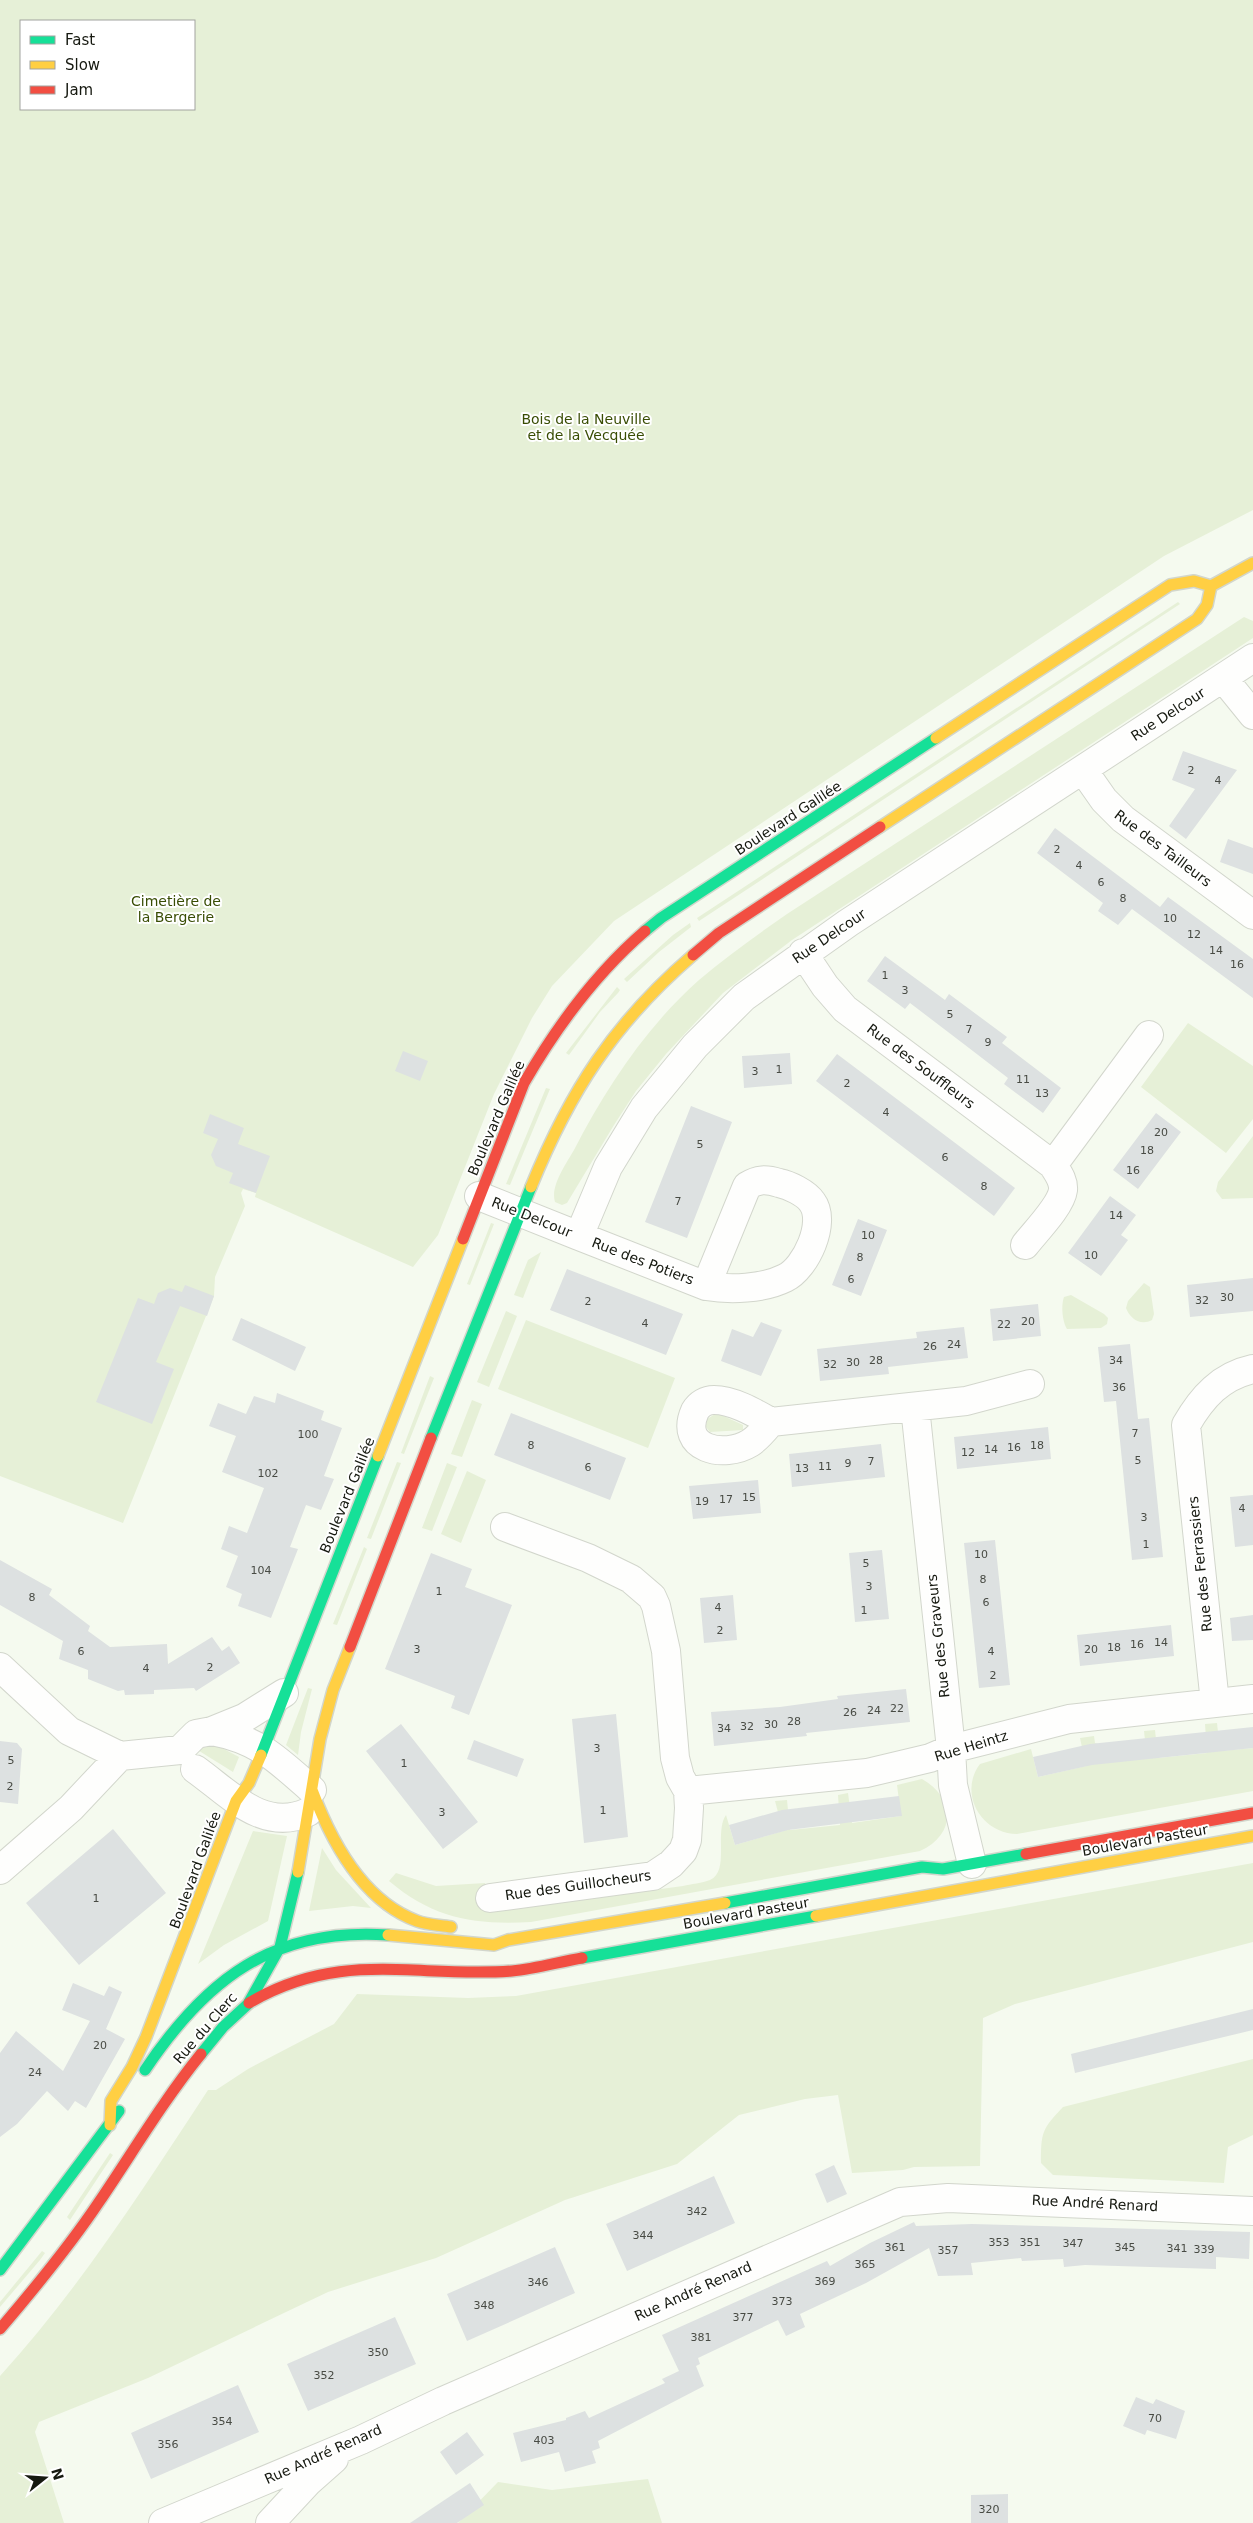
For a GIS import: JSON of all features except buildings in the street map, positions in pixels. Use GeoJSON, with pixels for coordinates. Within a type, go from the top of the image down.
{"type":"FeatureCollection","features":[{"type":"Feature","properties":{"kind":"street"},"geometry":{"type":"LineString","coordinates":[[280,1947],[292,1903],[320,1739],[333,1690],[551,1138],[582,1080],[612,1037],[664,980],[719,933],[1197,619],[1206,605],[1211,586],[1251,570]]}},
{"type":"Feature","properties":{"kind":"street","name":"Boulevard Galilée"},"geometry":{"type":"LineString","coordinates":[[110,2126],[111,2101],[132,2067],[174,1968],[236,1801],[249,1783],[264,1749],[284,1693],[524,1083],[555,1030],[601,972],[636,938],[661,918],[1170,585],[1194,581],[1211,586]]}},
{"type":"Feature","properties":{"kind":"street","name":"Rue Delcour"},"geometry":{"type":"LineString","coordinates":[[480,1196],[520,1214],[579,1236],[608,1167],[644,1108],[676,1068],[744,997],[803,953],[1253,658]]}},
{"type":"Feature","properties":{"kind":"street"},"geometry":{"type":"LineString","coordinates":[[1223,678],[1253,715]]}},
{"type":"Feature","properties":{"kind":"street","name":"Rue des Tailleurs"},"geometry":{"type":"LineString","coordinates":[[1083,770],[1101,796],[1122,819],[1253,916]]}},
{"type":"Feature","properties":{"kind":"street","name":"Rue des Souffleurs"},"geometry":{"type":"LineString","coordinates":[[803,953],[825,986],[845,1009],[1053,1164]]}},
{"type":"Feature","properties":{"kind":"street"},"geometry":{"type":"LineString","coordinates":[[1024,1245],[1060,1200],[1063,1189],[1061,1178],[1053,1164],[1149,1035]]}},
{"type":"Feature","properties":{"kind":"street","name":"Rue des Potiers"},"geometry":{"type":"LineString","coordinates":[[579,1236],[706,1286],[721,1288],[769,1283],[786,1278],[800,1267],[817,1227],[818,1215],[812,1201],[797,1190],[769,1180],[756,1180],[747,1186],[706,1286]]}},
{"type":"Feature","properties":{"kind":"street","name":"Rue des Ferrassiers"},"geometry":{"type":"LineString","coordinates":[[1214,1703],[1186,1424],[1207,1392],[1226,1379],[1253,1368]]}},
{"type":"Feature","properties":{"kind":"street"},"geometry":{"type":"LineString","coordinates":[[771,1422],[966,1402],[1030,1384]]}},
{"type":"Feature","properties":{"kind":"street","name":"Rue des Graveurs"},"geometry":{"type":"LineString","coordinates":[[915,1406],[937,1630],[952,1749],[953,1785],[972,1864]]}},
{"type":"Feature","properties":{"kind":"street","name":"Rue des Guillocheurs"},"geometry":{"type":"LineString","coordinates":[[490,1898],[653,1876],[671,1864],[683,1850],[688,1829],[688,1791],[680,1777],[676,1758],[662,1624],[652,1597],[631,1579],[588,1558],[505,1527]]}},
{"type":"Feature","properties":{"kind":"street"},"geometry":{"type":"LineString","coordinates":[[0,1667],[69,1731],[120,1756],[188,1760],[236,1801],[272,1818],[294,1818],[310,1801]]}},
{"type":"Feature","properties":{"kind":"street"},"geometry":{"type":"LineString","coordinates":[[188,1760],[196,1734],[212,1731],[250,1715],[284,1693]]}},
{"type":"Feature","properties":{"kind":"street","name":"Rue Heintz"},"geometry":{"type":"LineString","coordinates":[[688,1791],[867,1773],[930,1758],[952,1749],[1077,1718],[1253,1699]]}},
{"type":"Feature","properties":{"kind":"street"},"geometry":{"type":"LineString","coordinates":[[212,1731],[240,1737],[264,1749],[310,1801],[320,1814],[341,1853],[359,1876],[376,1893],[417,1921],[466,1930]]}},
{"type":"Feature","properties":{"kind":"street"},"geometry":{"type":"LineString","coordinates":[[0,1870],[71,1808],[120,1756]]}},
{"type":"Feature","properties":{"kind":"street"},"geometry":{"type":"LineString","coordinates":[[188,1760],[214,1798],[223,1836]]}},
{"type":"Feature","properties":{"kind":"street","name":"Boulevard Pasteur"},"geometry":{"type":"LineString","coordinates":[[280,1947],[317,1937],[342,1934],[494,1945],[508,1940],[588,1928],[922,1867],[943,1869],[1253,1813]]}},
{"type":"Feature","properties":{"kind":"street","name":"Boulevard Pasteur"},"geometry":{"type":"LineString","coordinates":[[248,2004],[278,1986],[324,1972],[350,1969],[512,1971],[1253,1836]]}},
{"type":"Feature","properties":{"kind":"street"},"geometry":{"type":"LineString","coordinates":[[494,1933],[508,1940]]}},
{"type":"Feature","properties":{"kind":"street","name":"Rue du Clerc"},"geometry":{"type":"LineString","coordinates":[[0,2329],[42,2280],[98,2204],[176,2085],[223,2027],[248,2004],[280,1947]]}},
{"type":"Feature","properties":{"kind":"street","name":"Rue du Clerc"},"geometry":{"type":"LineString","coordinates":[[136,2084],[175,2026],[198,2001],[249,1961],[280,1947]]}},
{"type":"Feature","properties":{"kind":"street"},"geometry":{"type":"LineString","coordinates":[[0,2270],[110,2126],[126,2100]]}},
{"type":"Feature","properties":{"kind":"street","name":"Rue André Renard"},"geometry":{"type":"LineString","coordinates":[[164,2523],[361,2440],[443,2401],[900,2202],[948,2198],[1253,2211]]}},
{"type":"Feature","properties":{"kind":"street"},"geometry":{"type":"LineString","coordinates":[[270,2523],[308,2482],[361,2440]]}},
{"type":"Feature","properties":{"kind":"green space","name":"Bois de la Neuville et de la Vecquée"},"geometry":{"type":"Polygon","coordinates":[[[0,0],[1253,0],[1253,510],[1164,556],[614,921],[552,986],[532,1018],[494,1094],[438,1235],[413,1267],[255,1197],[256,1193],[243,1189],[241,1193],[245,1206],[215,1277],[214,1296],[123,1523],[0,1476],[0,0]]]}},
{"type":"Feature","properties":{"kind":"green space"},"geometry":{"type":"Polygon","coordinates":[[[1178,602],[1180,604],[699,921],[697,918],[1178,602]]]}},
{"type":"Feature","properties":{"kind":"green space"},"geometry":{"type":"Polygon","coordinates":[[[1244,617],[1253,621],[1253,638],[792,940],[723,993],[666,1054],[636,1091],[567,1203],[562,1205],[555,1202],[555,1189],[560,1175],[614,1081],[645,1038],[680,998],[699,980],[731,954],[787,914],[1244,617]]]}},
{"type":"Feature","properties":{"kind":"green space"},"geometry":{"type":"Polygon","coordinates":[[[690,923],[691,927],[659,952],[627,982],[624,979],[673,935],[690,923]]]}},
{"type":"Feature","properties":{"kind":"green space"},"geometry":{"type":"Polygon","coordinates":[[[617,987],[620,990],[618,993],[600,1012],[569,1055],[566,1053],[617,987]]]}},
{"type":"Feature","properties":{"kind":"green space"},"geometry":{"type":"Polygon","coordinates":[[[1188,1023],[1253,1066],[1253,1119],[1226,1153],[1141,1087],[1188,1023]]]}},
{"type":"Feature","properties":{"kind":"green space"},"geometry":{"type":"Polygon","coordinates":[[[546,1088],[550,1089],[510,1185],[506,1184],[546,1088]]]}},
{"type":"Feature","properties":{"kind":"green space"},"geometry":{"type":"Polygon","coordinates":[[[1253,1136],[1253,1198],[1222,1199],[1216,1191],[1218,1182],[1253,1136]]]}},
{"type":"Feature","properties":{"kind":"green space"},"geometry":{"type":"Polygon","coordinates":[[[491,1223],[494,1224],[470,1285],[467,1284],[491,1223]]]}},
{"type":"Feature","properties":{"kind":"green space"},"geometry":{"type":"Polygon","coordinates":[[[541,1252],[523,1298],[514,1295],[528,1260],[541,1252]]]}},
{"type":"Feature","properties":{"kind":"green space"},"geometry":{"type":"Polygon","coordinates":[[[1144,1283],[1150,1287],[1154,1314],[1152,1320],[1140,1322],[1130,1315],[1126,1308],[1128,1301],[1144,1283]]]}},
{"type":"Feature","properties":{"kind":"green space"},"geometry":{"type":"Polygon","coordinates":[[[1071,1295],[1104,1314],[1108,1318],[1107,1324],[1101,1328],[1067,1329],[1063,1317],[1062,1304],[1064,1297],[1071,1295]]]}},
{"type":"Feature","properties":{"kind":"green space"},"geometry":{"type":"Polygon","coordinates":[[[506,1311],[517,1316],[489,1387],[477,1382],[506,1311]]]}},
{"type":"Feature","properties":{"kind":"green space"},"geometry":{"type":"Polygon","coordinates":[[[526,1320],[675,1378],[648,1448],[498,1389],[526,1320]]]}},
{"type":"Feature","properties":{"kind":"green space"},"geometry":{"type":"Polygon","coordinates":[[[430,1376],[434,1378],[404,1454],[401,1453],[430,1376]]]}},
{"type":"Feature","properties":{"kind":"green space"},"geometry":{"type":"Polygon","coordinates":[[[472,1400],[482,1404],[462,1457],[451,1454],[472,1400]]]}},
{"type":"Feature","properties":{"kind":"green space"},"geometry":{"type":"Polygon","coordinates":[[[717,1413],[743,1425],[743,1430],[710,1432],[706,1427],[707,1419],[717,1413]]]}},
{"type":"Feature","properties":{"kind":"green space"},"geometry":{"type":"Polygon","coordinates":[[[397,1462],[401,1463],[371,1539],[367,1538],[397,1462]]]}},
{"type":"Feature","properties":{"kind":"green space"},"geometry":{"type":"Polygon","coordinates":[[[447,1463],[457,1467],[432,1531],[422,1528],[447,1463]]]}},
{"type":"Feature","properties":{"kind":"green space"},"geometry":{"type":"Polygon","coordinates":[[[467,1471],[486,1480],[461,1543],[441,1534],[467,1471]]]}},
{"type":"Feature","properties":{"kind":"green space"},"geometry":{"type":"Polygon","coordinates":[[[364,1547],[367,1549],[337,1625],[333,1624],[364,1547]]]}},
{"type":"Feature","properties":{"kind":"green space"},"geometry":{"type":"Polygon","coordinates":[[[308,1688],[312,1689],[301,1732],[298,1755],[286,1745],[308,1688]]]}},
{"type":"Feature","properties":{"kind":"green space"},"geometry":{"type":"Polygon","coordinates":[[[1217,1723],[1220,1751],[1253,1748],[1253,1791],[1017,1834],[1004,1832],[993,1827],[977,1810],[973,1799],[971,1787],[974,1775],[980,1764],[1031,1749],[1038,1777],[1086,1766],[1080,1738],[1094,1736],[1095,1743],[1147,1759],[1144,1731],[1155,1730],[1158,1758],[1207,1753],[1205,1724],[1217,1723]]]}},
{"type":"Feature","properties":{"kind":"green space"},"geometry":{"type":"Polygon","coordinates":[[[213,1746],[222,1748],[239,1757],[233,1772],[196,1749],[213,1746]]]}},
{"type":"Feature","properties":{"kind":"green space"},"geometry":{"type":"Polygon","coordinates":[[[922,1779],[941,1796],[946,1806],[947,1816],[940,1836],[932,1844],[920,1851],[531,1922],[491,1922],[456,1917],[422,1904],[389,1881],[396,1873],[436,1886],[485,1883],[489,1912],[683,1886],[710,1880],[716,1875],[721,1860],[721,1831],[726,1815],[735,1845],[783,1831],[775,1801],[787,1800],[790,1830],[840,1825],[838,1795],[848,1793],[852,1823],[901,1816],[897,1785],[922,1779]]]}},
{"type":"Feature","properties":{"kind":"green space"},"geometry":{"type":"Polygon","coordinates":[[[253,1831],[287,1836],[268,1921],[224,1945],[198,1964],[253,1831]]]}},
{"type":"Feature","properties":{"kind":"green space"},"geometry":{"type":"Polygon","coordinates":[[[322,1848],[336,1870],[371,1908],[353,1906],[309,1911],[322,1848]]]}},
{"type":"Feature","properties":{"kind":"green space"},"geometry":{"type":"Polygon","coordinates":[[[1253,1863],[1253,1942],[1015,2004],[983,2018],[980,2166],[914,2167],[903,2170],[852,2173],[838,2095],[805,2099],[739,2115],[677,2164],[565,2200],[436,2258],[328,2292],[148,2378],[39,2422],[35,2432],[64,2523],[0,2523],[0,2376],[29,2343],[84,2273],[135,2201],[208,2090],[216,2090],[248,2069],[334,2024],[357,1994],[468,1998],[516,1996],[1253,1863]]]}},
{"type":"Feature","properties":{"kind":"green space"},"geometry":{"type":"Polygon","coordinates":[[[1253,2059],[1253,2135],[1228,2147],[1224,2183],[1053,2175],[1041,2163],[1042,2137],[1047,2126],[1063,2107],[1253,2059]]]}},
{"type":"Feature","properties":{"kind":"green space"},"geometry":{"type":"Polygon","coordinates":[[[110,2153],[113,2155],[70,2220],[67,2217],[110,2153]]]}},
{"type":"Feature","properties":{"kind":"green space"},"geometry":{"type":"Polygon","coordinates":[[[42,2251],[45,2253],[40,2260],[0,2307],[0,2302],[42,2251]]]}},
{"type":"Feature","properties":{"kind":"green space"},"geometry":{"type":"Polygon","coordinates":[[[648,2479],[662,2523],[458,2523],[498,2482],[552,2490],[648,2479]]]}},
{"type":"Feature","properties":{"kind":"traffic: fast"},"geometry":{"type":"LineString","coordinates":[[645,931],[661,918],[936,738]]}},
{"type":"Feature","properties":{"kind":"traffic: fast"},"geometry":{"type":"LineString","coordinates":[[431,1438],[531,1187]]}},
{"type":"Feature","properties":{"kind":"traffic: fast"},"geometry":{"type":"LineString","coordinates":[[261,1755],[378,1456]]}},
{"type":"Feature","properties":{"kind":"traffic: fast"},"geometry":{"type":"LineString","coordinates":[[725,1903],[922,1867],[943,1869],[1026,1854]]}},
{"type":"Feature","properties":{"kind":"traffic: fast"},"geometry":{"type":"LineString","coordinates":[[201,2054],[223,2027],[248,2004],[280,1947],[298,1872]]}},
{"type":"Feature","properties":{"kind":"traffic: fast"},"geometry":{"type":"LineString","coordinates":[[582,1958],[816,1916]]}},
{"type":"Feature","properties":{"kind":"traffic: fast"},"geometry":{"type":"LineString","coordinates":[[145,2070],[168,2038],[193,2009],[218,1985],[246,1965],[277,1950],[310,1940],[347,1935],[388,1935]]}},
{"type":"Feature","properties":{"kind":"traffic: fast"},"geometry":{"type":"LineString","coordinates":[[0,2270],[119,2111]]}},
{"type":"Feature","properties":{"kind":"traffic: slow"},"geometry":{"type":"LineString","coordinates":[[936,738],[1170,585],[1194,581],[1211,586],[1253,563]]}},
{"type":"Feature","properties":{"kind":"traffic: slow"},"geometry":{"type":"LineString","coordinates":[[880,827],[1197,619],[1207,605],[1211,586]]}},
{"type":"Feature","properties":{"kind":"traffic: slow"},"geometry":{"type":"LineString","coordinates":[[531,1187],[562,1120],[597,1060],[640,1006],[693,955]]}},
{"type":"Feature","properties":{"kind":"traffic: slow"},"geometry":{"type":"LineString","coordinates":[[378,1456],[463,1239]]}},
{"type":"Feature","properties":{"kind":"traffic: slow"},"geometry":{"type":"LineString","coordinates":[[298,1872],[320,1739],[333,1690],[350,1647]]}},
{"type":"Feature","properties":{"kind":"traffic: slow"},"geometry":{"type":"LineString","coordinates":[[110,2125],[111,2101],[132,2067],[146,2037],[236,1801],[249,1783],[261,1755]]}},
{"type":"Feature","properties":{"kind":"traffic: slow"},"geometry":{"type":"LineString","coordinates":[[312,1790],[339,1849],[351,1867],[380,1899],[398,1912],[417,1921],[451,1927]]}},
{"type":"Feature","properties":{"kind":"traffic: slow"},"geometry":{"type":"LineString","coordinates":[[816,1916],[1253,1836]]}},
{"type":"Feature","properties":{"kind":"traffic: slow"},"geometry":{"type":"LineString","coordinates":[[388,1935],[494,1945],[508,1940],[725,1903]]}},
{"type":"Feature","properties":{"kind":"traffic: jam"},"geometry":{"type":"LineString","coordinates":[[693,955],[719,933],[880,827]]}},
{"type":"Feature","properties":{"kind":"traffic: jam"},"geometry":{"type":"LineString","coordinates":[[463,1239],[524,1083],[550,1041],[593,983],[645,931]]}},
{"type":"Feature","properties":{"kind":"traffic: jam"},"geometry":{"type":"LineString","coordinates":[[350,1647],[431,1438]]}},
{"type":"Feature","properties":{"kind":"traffic: jam"},"geometry":{"type":"LineString","coordinates":[[1026,1854],[1253,1813]]}},
{"type":"Feature","properties":{"kind":"traffic: jam"},"geometry":{"type":"LineString","coordinates":[[249,2003],[283,1986],[315,1976],[347,1971],[378,1969],[476,1972],[512,1971],[582,1958]]}},
{"type":"Feature","properties":{"kind":"traffic: jam"},"geometry":{"type":"LineString","coordinates":[[0,2329],[76,2235],[161,2108],[201,2054]]}},
{"type":"Feature","properties":{"kind":"park label","name":"Cimetière de la Bergerie"},"geometry":{"type":"Point","coordinates":[176,910]}}]}
